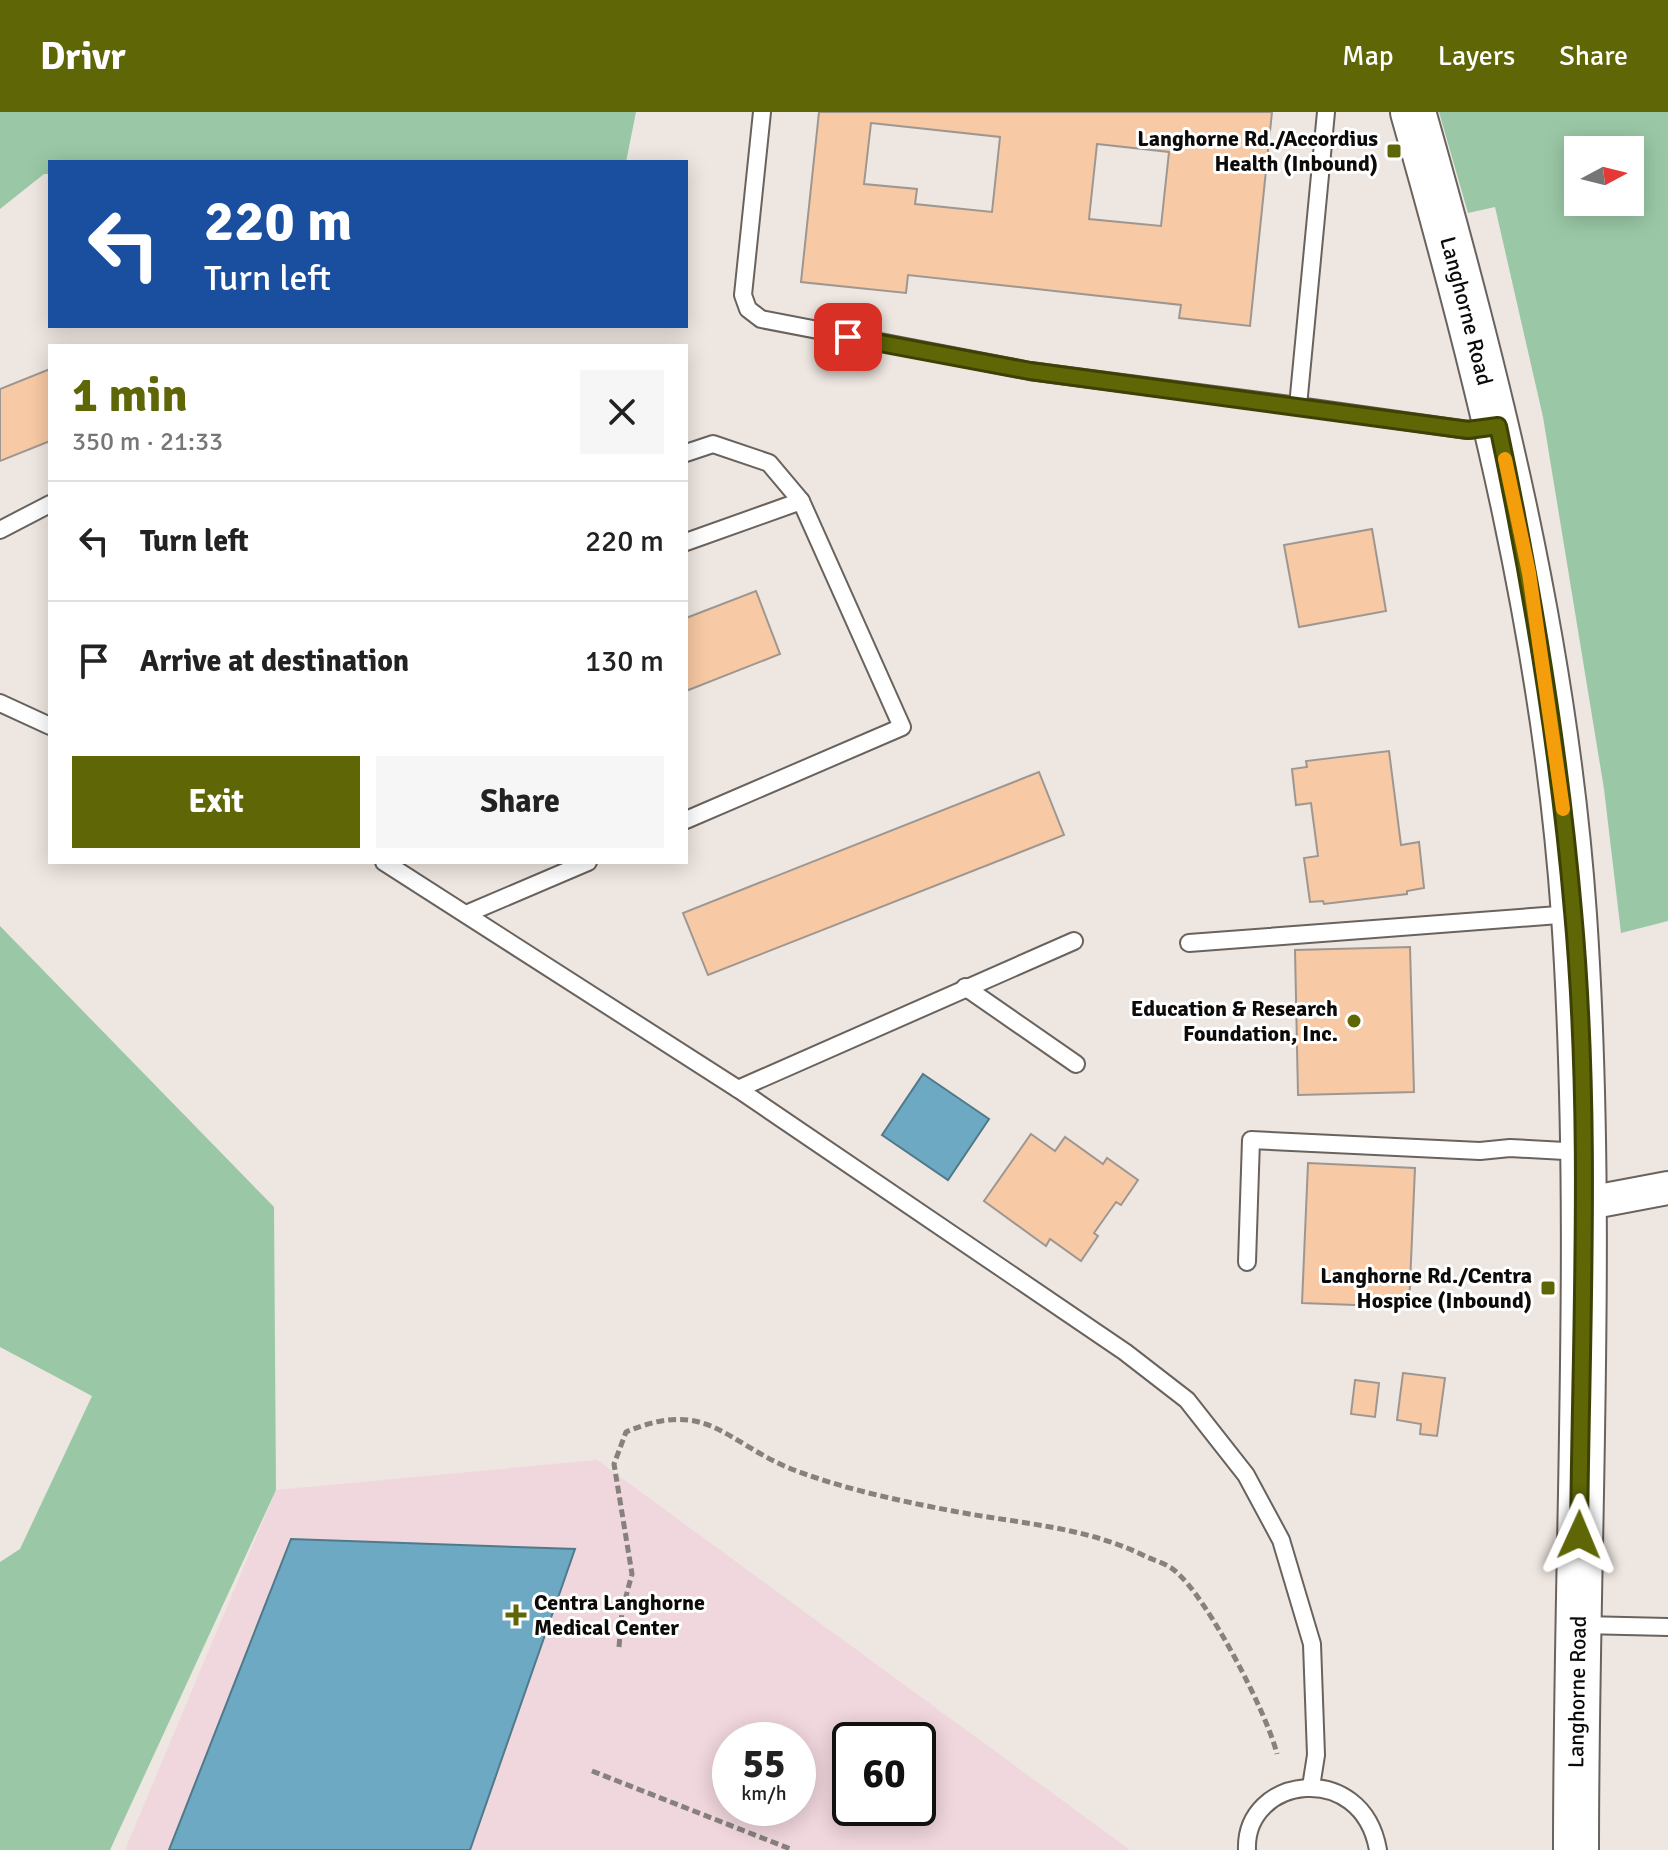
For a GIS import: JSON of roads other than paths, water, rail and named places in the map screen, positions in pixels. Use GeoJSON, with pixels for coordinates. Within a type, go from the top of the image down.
{"type":"FeatureCollection","features":[{"type":"Feature","properties":{"kind":"main road","name":"Langhorne Road"},"geometry":{"type":"LineString","coordinates":[[1413,112],[1498,426],[1529,573],[1556,745],[1574,914],[1585,1152],[1576,1850]]}},
{"type":"Feature","properties":{"kind":"street"},"geometry":{"type":"LineString","coordinates":[[1583,1204],[1668,1188]]}},
{"type":"Feature","properties":{"kind":"lane"},"geometry":{"type":"LineString","coordinates":[[762,112],[743,295],[748,309],[761,319],[1030,371],[1468,430],[1498,426]]}},
{"type":"Feature","properties":{"kind":"lane"},"geometry":{"type":"LineString","coordinates":[[1298,406],[1326,112]]}},
{"type":"Feature","properties":{"kind":"lane"},"geometry":{"type":"LineString","coordinates":[[688,452],[713,444],[769,463],[801,501],[902,727],[688,819]]}},
{"type":"Feature","properties":{"kind":"lane"},"geometry":{"type":"LineString","coordinates":[[688,541],[801,501]]}},
{"type":"Feature","properties":{"kind":"lane"},"geometry":{"type":"LineString","coordinates":[[0,530],[48,505]]}},
{"type":"Feature","properties":{"kind":"lane"},"geometry":{"type":"LineString","coordinates":[[0,703],[48,725]]}},
{"type":"Feature","properties":{"kind":"lane"},"geometry":{"type":"LineString","coordinates":[[387,864],[738,1089],[1125,1352],[1187,1400],[1246,1475],[1281,1540],[1312,1644],[1316,1755],[1311,1787]]}},
{"type":"Feature","properties":{"kind":"lane"},"geometry":{"type":"LineString","coordinates":[[466,914],[583,864]]}},
{"type":"Feature","properties":{"kind":"lane"},"geometry":{"type":"LineString","coordinates":[[1189,943],[1574,914]]}},
{"type":"Feature","properties":{"kind":"lane"},"geometry":{"type":"LineString","coordinates":[[738,1089],[1074,941]]}},
{"type":"Feature","properties":{"kind":"lane"},"geometry":{"type":"LineString","coordinates":[[965,987],[1076,1064]]}},
{"type":"Feature","properties":{"kind":"lane"},"geometry":{"type":"LineString","coordinates":[[1247,1262],[1251,1140],[1480,1151],[1510,1148],[1585,1152]]}},
{"type":"Feature","properties":{"kind":"lane"},"geometry":{"type":"LineString","coordinates":[[1577,1625],[1668,1627]]}},
{"type":"Feature","properties":{"kind":"lane"},"geometry":{"type":"LineString","coordinates":[[1247,1850],[1253,1823],[1266,1805],[1284,1793],[1311,1787],[1326,1788],[1347,1796],[1363,1811],[1374,1829],[1378,1850]]}},
{"type":"Feature","properties":{"kind":"water"},"geometry":{"type":"Polygon","coordinates":[[[923,1074],[989,1119],[948,1180],[882,1135],[923,1074]]]}},
{"type":"Feature","properties":{"kind":"water"},"geometry":{"type":"Polygon","coordinates":[[[291,1539],[575,1549],[470,1850],[169,1850],[291,1539]]]}},
{"type":"Feature","properties":{"kind":"place","name":"Langhorne Rd./Accordius Health (Inbound)"},"geometry":{"type":"Point","coordinates":[1394,151]}},
{"type":"Feature","properties":{"kind":"place","name":"Education & Research Foundation, Inc."},"geometry":{"type":"Point","coordinates":[1354,1021]}},
{"type":"Feature","properties":{"kind":"place","name":"Langhorne Rd./Centra Hospice (Inbound)"},"geometry":{"type":"Point","coordinates":[1548,1288]}},
{"type":"Feature","properties":{"kind":"place","name":"Centra Langhorne Medical Center"},"geometry":{"type":"Point","coordinates":[516,1615]}}]}
